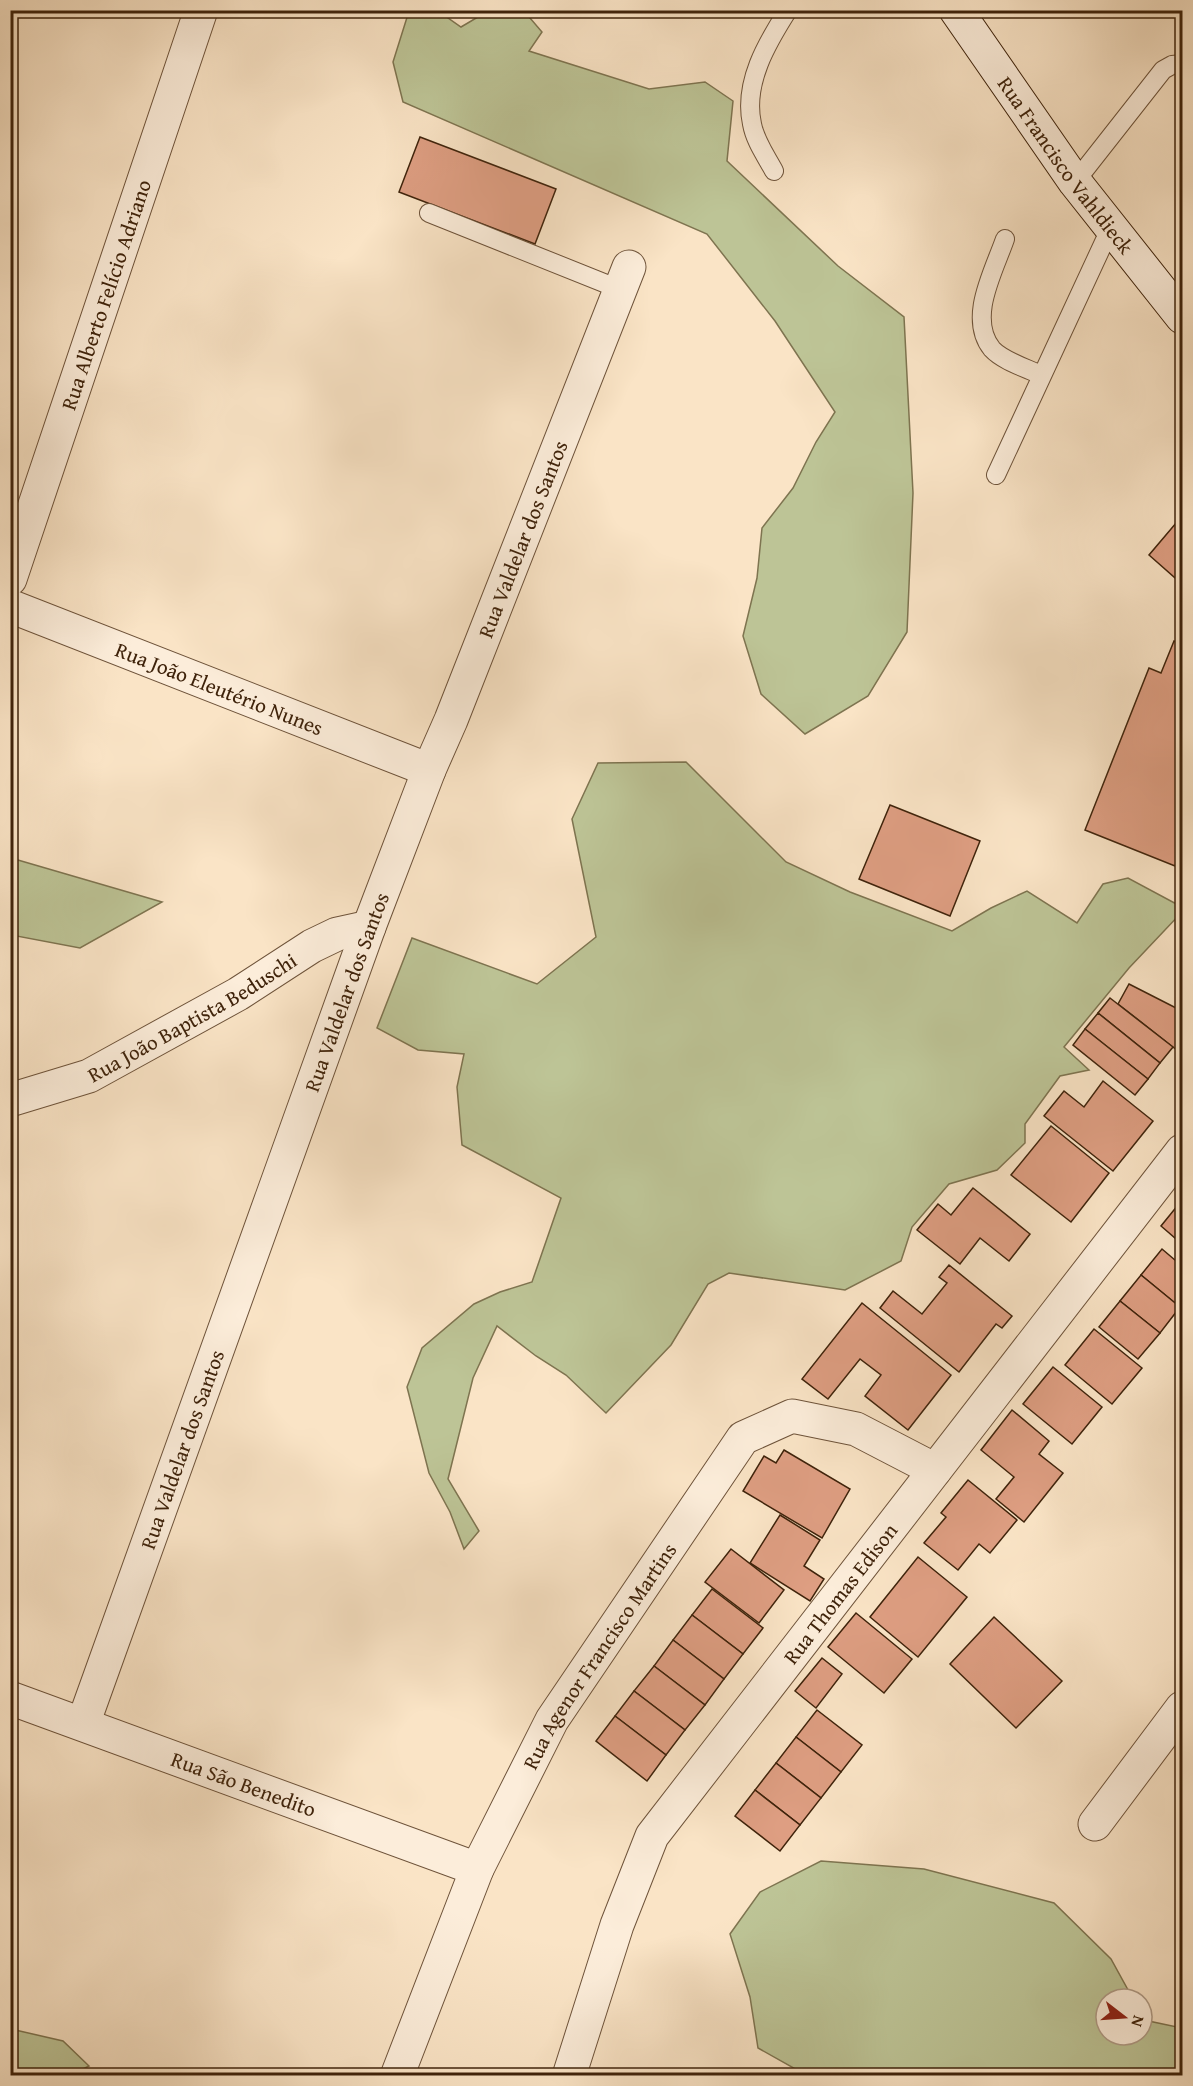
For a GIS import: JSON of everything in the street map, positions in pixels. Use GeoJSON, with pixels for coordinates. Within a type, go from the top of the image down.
{"type":"FeatureCollection","features":[{"type":"Feature","properties":{"kind":"street","name":"Rua Alberto Felício Adriano"},"geometry":{"type":"LineString","coordinates":[[10,579],[201,10]]}},
{"type":"Feature","properties":{"kind":"street","name":"Rua Francisco Vahldieck"},"geometry":{"type":"LineString","coordinates":[[956,10],[1075,182],[1182,317]]}},
{"type":"Feature","properties":{"kind":"street","name":"Rua Valdelar dos Santos"},"geometry":{"type":"LineString","coordinates":[[83,1724],[369,927],[624,278]]}},
{"type":"Feature","properties":{"kind":"street","name":"Rua João Eleutério Nunes"},"geometry":{"type":"LineString","coordinates":[[10,606],[429,770]]}},
{"type":"Feature","properties":{"kind":"street","name":"Rua João Baptista Beduschi"},"geometry":{"type":"LineString","coordinates":[[10,1100],[89,1076],[238,994],[312,946],[337,934],[369,927]]}},
{"type":"Feature","properties":{"kind":"street","name":"Rua Thomas Edison"},"geometry":{"type":"LineString","coordinates":[[569,2076],[617,1925],[652,1836],[1182,1151]]}},
{"type":"Feature","properties":{"kind":"street","name":"Rua Agenor Francisco Martins"},"geometry":{"type":"LineString","coordinates":[[397,2076],[477,1869],[552,1720],[743,1438],[792,1416],[856,1429],[935,1470]]}},
{"type":"Feature","properties":{"kind":"street","name":"Rua São Benedito"},"geometry":{"type":"LineString","coordinates":[[10,1698],[477,1869]]}},
{"type":"Feature","properties":{"kind":"street"},"geometry":{"type":"LineString","coordinates":[[1095,1824],[1182,1708]]}},
{"type":"Feature","properties":{"kind":"lane"},"geometry":{"type":"LineString","coordinates":[[774,171],[760,147],[752,125],[750,106],[760,59],[788,10]]}},
{"type":"Feature","properties":{"kind":"lane"},"geometry":{"type":"LineString","coordinates":[[1075,182],[1163,70],[1172,65],[1182,64]]}},
{"type":"Feature","properties":{"kind":"lane"},"geometry":{"type":"LineString","coordinates":[[429,213],[624,278]]}},
{"type":"Feature","properties":{"kind":"lane"},"geometry":{"type":"LineString","coordinates":[[996,476],[1111,227]]}},
{"type":"Feature","properties":{"kind":"lane"},"geometry":{"type":"LineString","coordinates":[[1005,239],[981,314],[982,331],[993,350],[1041,375]]}},
{"type":"Feature","properties":{"kind":"green space"},"geometry":{"type":"Polygon","coordinates":[[[409,11],[438,11],[461,27],[488,11],[524,11],[542,32],[529,51],[649,89],[705,82],[733,101],[727,161],[838,266],[904,317],[913,493],[907,632],[868,696],[805,734],[761,694],[743,636],[757,578],[762,528],[793,488],[816,442],[835,412],[775,321],[707,234],[403,102],[393,62],[409,11]]]}},
{"type":"Feature","properties":{"kind":"green space"},"geometry":{"type":"Polygon","coordinates":[[[686,762],[786,862],[850,892],[952,931],[991,908],[1027,891],[1077,923],[1103,884],[1128,878],[1182,907],[1182,912],[1129,968],[1064,1047],[1089,1070],[1060,1076],[1025,1124],[1025,1143],[997,1170],[949,1184],[912,1227],[901,1261],[845,1290],[729,1273],[708,1284],[671,1345],[606,1413],[566,1375],[536,1356],[497,1326],[473,1378],[448,1479],[479,1531],[464,1549],[450,1512],[429,1473],[407,1387],[422,1348],[474,1304],[500,1292],[532,1282],[561,1198],[462,1145],[457,1087],[464,1054],[418,1050],[377,1028],[412,938],[537,984],[596,937],[572,819],[598,763],[686,762]]]}},
{"type":"Feature","properties":{"kind":"green space"},"geometry":{"type":"Polygon","coordinates":[[[11,858],[162,902],[80,948],[11,935],[11,858]]]}},
{"type":"Feature","properties":{"kind":"green space"},"geometry":{"type":"Polygon","coordinates":[[[821,1861],[924,1869],[1054,1903],[1111,1959],[1126,1987],[1094,1987],[1094,2047],[1154,2047],[1154,2022],[1182,2028],[1182,2075],[806,2075],[758,2048],[750,1997],[730,1934],[760,1892],[821,1861]]]}},
{"type":"Feature","properties":{"kind":"green space"},"geometry":{"type":"Polygon","coordinates":[[[11,2029],[63,2041],[89,2066],[71,2075],[11,2075],[11,2029]]]}},
{"type":"Feature","properties":{"kind":"building"},"geometry":{"type":"Polygon","coordinates":[[[420,137],[556,189],[535,244],[399,192],[420,137]]]}},
{"type":"Feature","properties":{"kind":"building"},"geometry":{"type":"Polygon","coordinates":[[[1182,516],[1182,584],[1149,555],[1182,516]]]}},
{"type":"Feature","properties":{"kind":"building"},"geometry":{"type":"Polygon","coordinates":[[[1174,641],[1182,645],[1182,846],[1175,866],[1085,830],[1149,668],[1161,673],[1174,641]]]}},
{"type":"Feature","properties":{"kind":"building"},"geometry":{"type":"Polygon","coordinates":[[[890,805],[980,841],[950,916],[859,879],[890,805]]]}},
{"type":"Feature","properties":{"kind":"building"},"geometry":{"type":"Polygon","coordinates":[[[1129,984],[1182,1011],[1182,1045],[1178,1051],[1118,1004],[1129,984]]]}},
{"type":"Feature","properties":{"kind":"building"},"geometry":{"type":"Polygon","coordinates":[[[1110,998],[1173,1047],[1160,1063],[1098,1013],[1110,998]]]}},
{"type":"Feature","properties":{"kind":"building"},"geometry":{"type":"Polygon","coordinates":[[[1098,1013],[1160,1063],[1148,1079],[1085,1029],[1098,1013]]]}},
{"type":"Feature","properties":{"kind":"building"},"geometry":{"type":"Polygon","coordinates":[[[1085,1029],[1148,1079],[1135,1095],[1073,1045],[1085,1029]]]}},
{"type":"Feature","properties":{"kind":"building"},"geometry":{"type":"Polygon","coordinates":[[[1103,1081],[1153,1121],[1113,1171],[1044,1116],[1064,1091],[1084,1107],[1103,1081]]]}},
{"type":"Feature","properties":{"kind":"building"},"geometry":{"type":"Polygon","coordinates":[[[1051,1126],[1109,1173],[1071,1222],[1011,1175],[1051,1126]]]}},
{"type":"Feature","properties":{"kind":"building"},"geometry":{"type":"Polygon","coordinates":[[[973,1188],[1030,1234],[1009,1261],[980,1238],[960,1264],[917,1230],[938,1204],[951,1215],[973,1188]]]}},
{"type":"Feature","properties":{"kind":"building"},"geometry":{"type":"Polygon","coordinates":[[[1182,1200],[1182,1244],[1161,1226],[1182,1200]]]}},
{"type":"Feature","properties":{"kind":"building"},"geometry":{"type":"Polygon","coordinates":[[[1162,1249],[1182,1266],[1182,1305],[1180,1307],[1141,1275],[1162,1249]]]}},
{"type":"Feature","properties":{"kind":"building"},"geometry":{"type":"Polygon","coordinates":[[[949,1265],[1012,1316],[1002,1328],[996,1324],[959,1372],[880,1308],[893,1291],[922,1314],[947,1283],[939,1277],[949,1265]]]}},
{"type":"Feature","properties":{"kind":"building"},"geometry":{"type":"Polygon","coordinates":[[[1141,1275],[1180,1307],[1160,1333],[1120,1301],[1141,1275]]]}},
{"type":"Feature","properties":{"kind":"building"},"geometry":{"type":"Polygon","coordinates":[[[1120,1301],[1160,1333],[1138,1359],[1099,1327],[1120,1301]]]}},
{"type":"Feature","properties":{"kind":"building"},"geometry":{"type":"Polygon","coordinates":[[[862,1303],[951,1375],[908,1430],[865,1396],[881,1375],[860,1359],[828,1399],[802,1379],[862,1303]]]}},
{"type":"Feature","properties":{"kind":"building"},"geometry":{"type":"Polygon","coordinates":[[[1094,1329],[1142,1368],[1112,1404],[1065,1365],[1094,1329]]]}},
{"type":"Feature","properties":{"kind":"building"},"geometry":{"type":"Polygon","coordinates":[[[1053,1367],[1102,1407],[1072,1444],[1023,1404],[1053,1367]]]}},
{"type":"Feature","properties":{"kind":"building"},"geometry":{"type":"Polygon","coordinates":[[[1012,1410],[1049,1441],[1039,1454],[1063,1473],[1024,1522],[996,1499],[1014,1477],[981,1450],[1012,1410]]]}},
{"type":"Feature","properties":{"kind":"building"},"geometry":{"type":"Polygon","coordinates":[[[784,1450],[850,1489],[822,1538],[743,1491],[764,1456],[776,1463],[784,1450]]]}},
{"type":"Feature","properties":{"kind":"building"},"geometry":{"type":"Polygon","coordinates":[[[968,1480],[1017,1520],[990,1553],[979,1544],[958,1570],[924,1543],[946,1517],[941,1513],[968,1480]]]}},
{"type":"Feature","properties":{"kind":"building"},"geometry":{"type":"Polygon","coordinates":[[[780,1515],[820,1540],[804,1566],[824,1579],[810,1601],[750,1563],[780,1515]]]}},
{"type":"Feature","properties":{"kind":"building"},"geometry":{"type":"Polygon","coordinates":[[[731,1549],[784,1590],[759,1623],[705,1582],[731,1549]]]}},
{"type":"Feature","properties":{"kind":"building"},"geometry":{"type":"Polygon","coordinates":[[[918,1557],[967,1597],[918,1657],[870,1617],[918,1557]]]}},
{"type":"Feature","properties":{"kind":"building"},"geometry":{"type":"Polygon","coordinates":[[[712,1589],[763,1628],[743,1654],[692,1615],[712,1589]]]}},
{"type":"Feature","properties":{"kind":"building"},"geometry":{"type":"Polygon","coordinates":[[[856,1613],[912,1659],[884,1693],[828,1647],[856,1613]]]}},
{"type":"Feature","properties":{"kind":"building"},"geometry":{"type":"Polygon","coordinates":[[[692,1615],[743,1654],[724,1679],[673,1640],[692,1615]]]}},
{"type":"Feature","properties":{"kind":"building"},"geometry":{"type":"Polygon","coordinates":[[[994,1617],[1062,1681],[1016,1728],[950,1664],[994,1617]]]}},
{"type":"Feature","properties":{"kind":"building"},"geometry":{"type":"Polygon","coordinates":[[[673,1640],[724,1679],[705,1705],[654,1666],[673,1640]]]}},
{"type":"Feature","properties":{"kind":"building"},"geometry":{"type":"Polygon","coordinates":[[[822,1658],[842,1674],[816,1708],[795,1691],[822,1658]]]}},
{"type":"Feature","properties":{"kind":"building"},"geometry":{"type":"Polygon","coordinates":[[[654,1666],[705,1705],[685,1730],[634,1691],[654,1666]]]}},
{"type":"Feature","properties":{"kind":"building"},"geometry":{"type":"Polygon","coordinates":[[[634,1691],[685,1730],[666,1755],[615,1716],[634,1691]]]}},
{"type":"Feature","properties":{"kind":"building"},"geometry":{"type":"Polygon","coordinates":[[[817,1710],[862,1745],[841,1772],[796,1737],[817,1710]]]}},
{"type":"Feature","properties":{"kind":"building"},"geometry":{"type":"Polygon","coordinates":[[[615,1716],[666,1755],[647,1781],[596,1741],[615,1716]]]}},
{"type":"Feature","properties":{"kind":"building"},"geometry":{"type":"Polygon","coordinates":[[[796,1737],[841,1772],[821,1798],[776,1763],[796,1737]]]}},
{"type":"Feature","properties":{"kind":"building"},"geometry":{"type":"Polygon","coordinates":[[[776,1763],[821,1798],[800,1825],[755,1790],[776,1763]]]}},
{"type":"Feature","properties":{"kind":"building"},"geometry":{"type":"Polygon","coordinates":[[[755,1790],[800,1825],[780,1851],[735,1816],[755,1790]]]}}]}
